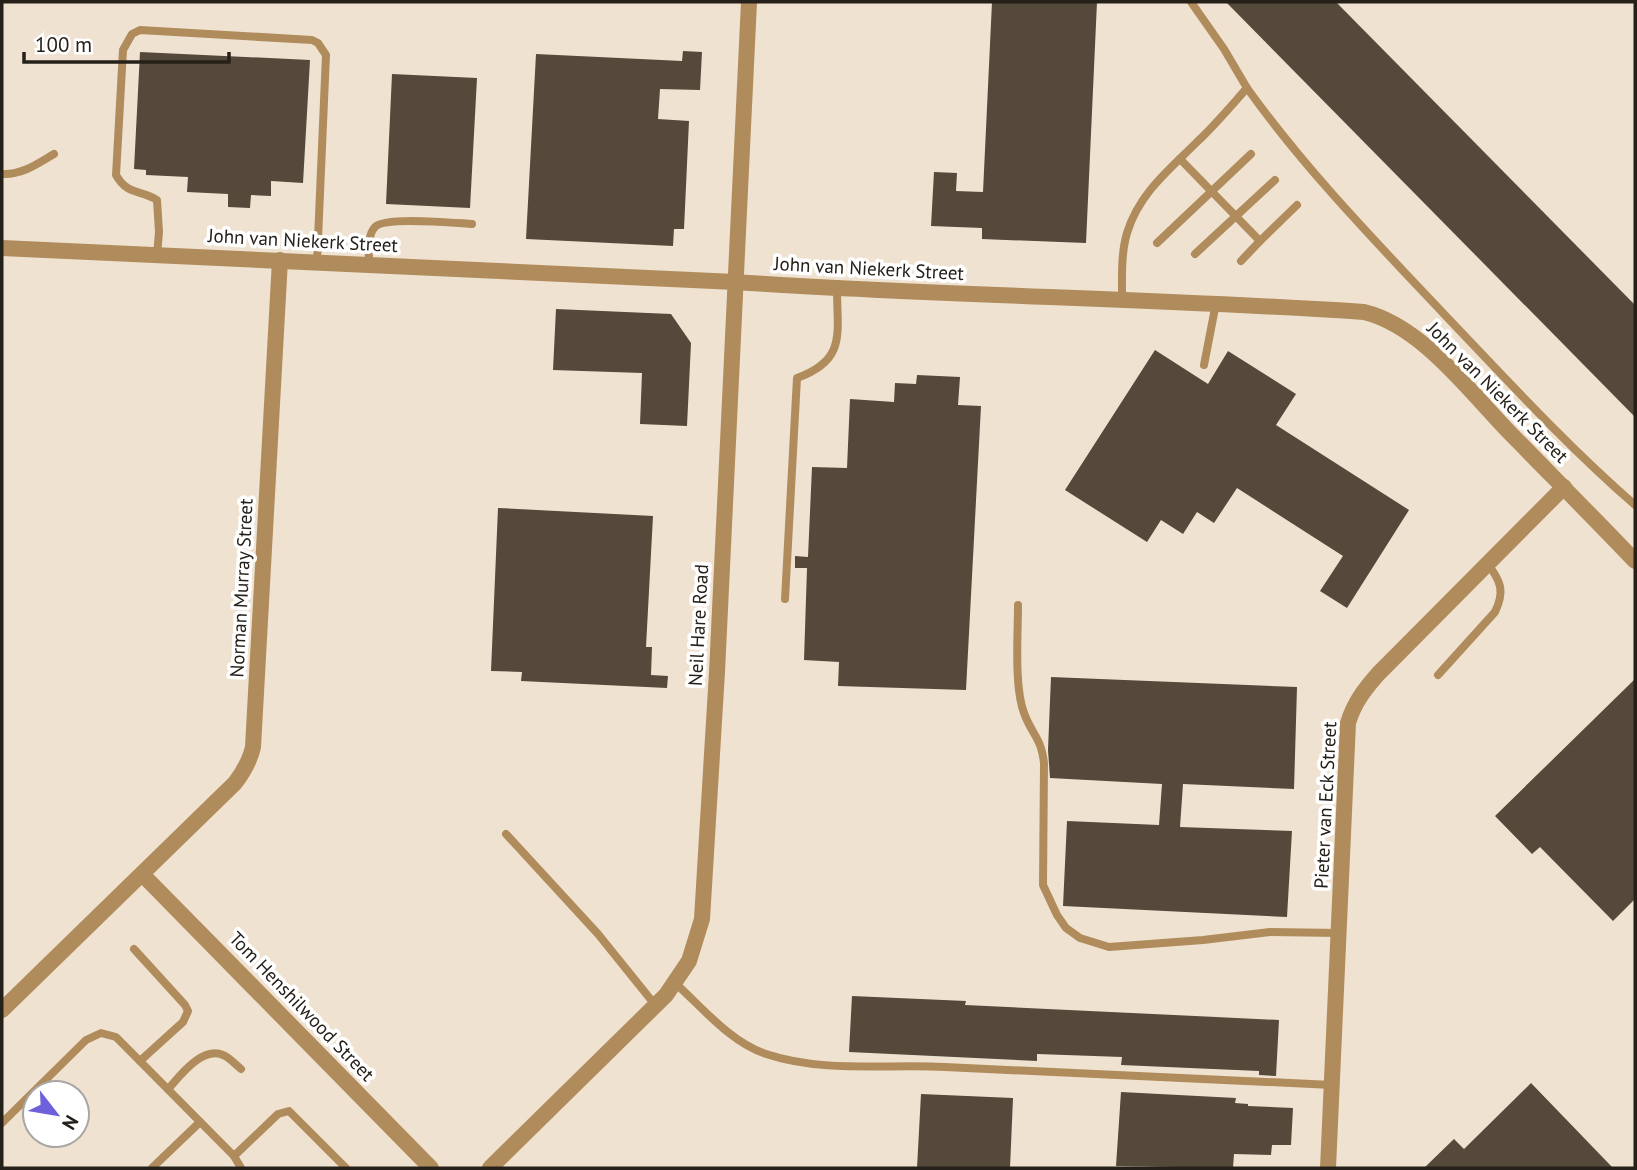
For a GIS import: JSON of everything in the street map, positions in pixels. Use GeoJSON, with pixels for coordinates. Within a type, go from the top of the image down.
{"type":"FeatureCollection","features":[{"type":"Feature","properties":{"kind":"street","name":"Neil Hare Road"},"geometry":{"type":"LineString","coordinates":[[490,1168],[656,1006],[689,961],[702,919],[717,672],[749,2]]}},
{"type":"Feature","properties":{"kind":"street","name":"John van Niekerk Street"},"geometry":{"type":"LineString","coordinates":[[2,248],[837,289],[1122,298],[1364,313],[1382,317],[1413,337],[1439,360],[1635,561]]}},
{"type":"Feature","properties":{"kind":"street","name":"Norman Murray Street"},"geometry":{"type":"LineString","coordinates":[[2,1010],[235,783],[243,773],[253,747],[280,260]]}},
{"type":"Feature","properties":{"kind":"street","name":"Pieter van Eck Street"},"geometry":{"type":"LineString","coordinates":[[1328,1168],[1347,741],[1348,723],[1353,707],[1378,674],[1563,487]]}},
{"type":"Feature","properties":{"kind":"street","name":"Tom Henshilwood Street"},"geometry":{"type":"LineString","coordinates":[[142,874],[430,1168]]}},
{"type":"Feature","properties":{"kind":"lane"},"geometry":{"type":"LineString","coordinates":[[1191,2],[1247,88],[1296,152],[1363,228],[1568,442],[1635,505]]}},
{"type":"Feature","properties":{"kind":"lane"},"geometry":{"type":"LineString","coordinates":[[157,255],[157,200],[130,191],[116,175],[123,50],[132,34],[141,30],[312,40],[323,49],[326,55],[317,262]]}},
{"type":"Feature","properties":{"kind":"lane"},"geometry":{"type":"LineString","coordinates":[[1122,298],[1126,236],[1135,211],[1150,188],[1218,121],[1247,88]]}},
{"type":"Feature","properties":{"kind":"lane"},"geometry":{"type":"LineString","coordinates":[[2,174],[13,174],[30,168],[54,154]]}},
{"type":"Feature","properties":{"kind":"lane"},"geometry":{"type":"LineString","coordinates":[[1157,243],[1251,154]]}},
{"type":"Feature","properties":{"kind":"lane"},"geometry":{"type":"LineString","coordinates":[[1180,159],[1260,241]]}},
{"type":"Feature","properties":{"kind":"lane"},"geometry":{"type":"LineString","coordinates":[[1195,254],[1275,180]]}},
{"type":"Feature","properties":{"kind":"lane"},"geometry":{"type":"LineString","coordinates":[[1241,261],[1297,205]]}},
{"type":"Feature","properties":{"kind":"lane"},"geometry":{"type":"LineString","coordinates":[[369,264],[372,229],[377,224],[391,221],[472,224]]}},
{"type":"Feature","properties":{"kind":"lane"},"geometry":{"type":"LineString","coordinates":[[785,599],[797,378],[816,371],[830,359],[836,346],[837,289]]}},
{"type":"Feature","properties":{"kind":"lane"},"geometry":{"type":"LineString","coordinates":[[1204,365],[1216,303]]}},
{"type":"Feature","properties":{"kind":"lane"},"geometry":{"type":"LineString","coordinates":[[1438,676],[1495,612],[1501,599],[1500,582],[1488,564]]}},
{"type":"Feature","properties":{"kind":"lane"},"geometry":{"type":"LineString","coordinates":[[1018,605],[1018,674],[1023,712],[1042,746],[1044,763],[1044,885],[1066,928],[1080,938],[1109,947],[1270,932],[1340,933]]}},
{"type":"Feature","properties":{"kind":"lane"},"geometry":{"type":"LineString","coordinates":[[506,834],[598,934],[656,1006]]}},
{"type":"Feature","properties":{"kind":"lane"},"geometry":{"type":"LineString","coordinates":[[134,949],[188,1011],[183,1022],[140,1061]]}},
{"type":"Feature","properties":{"kind":"lane"},"geometry":{"type":"LineString","coordinates":[[675,983],[730,1034],[751,1048],[793,1060],[846,1066],[927,1066],[1332,1085]]}},
{"type":"Feature","properties":{"kind":"lane"},"geometry":{"type":"LineString","coordinates":[[2,1123],[93,1036],[110,1034],[234,1156],[241,1168]]}},
{"type":"Feature","properties":{"kind":"lane"},"geometry":{"type":"LineString","coordinates":[[167,1089],[198,1059],[213,1054],[223,1055],[241,1069]]}},
{"type":"Feature","properties":{"kind":"lane"},"geometry":{"type":"LineString","coordinates":[[234,1156],[278,1114],[289,1111],[346,1168]]}},
{"type":"Feature","properties":{"kind":"lane"},"geometry":{"type":"LineString","coordinates":[[152,1168],[200,1122]]}},
{"type":"Feature","properties":{"kind":"building"},"geometry":{"type":"Polygon","coordinates":[[[992,2],[1097,2],[1086,243],[982,239],[982,228],[931,226],[934,172],[957,173],[956,191],[983,192],[992,2]]]}},
{"type":"Feature","properties":{"kind":"building"},"geometry":{"type":"Polygon","coordinates":[[[1226,2],[1336,2],[1635,305],[1635,417],[1226,2]]]}},
{"type":"Feature","properties":{"kind":"building"},"geometry":{"type":"Polygon","coordinates":[[[683,51],[702,52],[700,90],[660,89],[658,119],[689,121],[684,229],[674,229],[673,246],[526,239],[536,54],[682,61],[683,51]]]}},
{"type":"Feature","properties":{"kind":"building"},"geometry":{"type":"Polygon","coordinates":[[[140,52],[310,60],[303,183],[271,181],[271,196],[251,195],[250,208],[228,207],[228,194],[187,192],[188,177],[146,175],[146,170],[134,169],[140,52]]]}},
{"type":"Feature","properties":{"kind":"building"},"geometry":{"type":"Polygon","coordinates":[[[392,74],[477,78],[470,208],[386,204],[392,74]]]}},
{"type":"Feature","properties":{"kind":"building"},"geometry":{"type":"Polygon","coordinates":[[[556,309],[671,314],[691,343],[687,426],[640,424],[642,373],[553,370],[556,309]]]}},
{"type":"Feature","properties":{"kind":"building"},"geometry":{"type":"Polygon","coordinates":[[[1155,350],[1208,384],[1228,351],[1296,394],[1276,425],[1409,510],[1347,608],[1320,591],[1343,556],[1237,488],[1214,523],[1197,512],[1183,534],[1161,520],[1147,542],[1065,490],[1155,350]]]}},
{"type":"Feature","properties":{"kind":"building"},"geometry":{"type":"Polygon","coordinates":[[[917,375],[960,377],[958,405],[981,406],[966,690],[838,686],[839,662],[804,660],[807,568],[795,568],[795,556],[808,557],[812,467],[847,468],[850,399],[894,402],[895,383],[916,384],[917,375]]]}},
{"type":"Feature","properties":{"kind":"building"},"geometry":{"type":"Polygon","coordinates":[[[498,508],[653,516],[646,647],[652,647],[651,675],[668,676],[667,688],[521,681],[522,672],[491,671],[498,508]]]}},
{"type":"Feature","properties":{"kind":"building"},"geometry":{"type":"Polygon","coordinates":[[[1051,677],[1297,687],[1294,789],[1183,784],[1180,827],[1292,831],[1287,917],[1063,906],[1067,821],[1159,825],[1162,784],[1050,778],[1048,750],[1051,677]]]}},
{"type":"Feature","properties":{"kind":"building"},"geometry":{"type":"Polygon","coordinates":[[[1635,679],[1635,899],[1613,921],[1540,847],[1532,854],[1495,816],[1635,679]]]}},
{"type":"Feature","properties":{"kind":"building"},"geometry":{"type":"Polygon","coordinates":[[[852,996],[966,1001],[965,1005],[1279,1020],[1276,1076],[1259,1075],[1259,1071],[1121,1065],[1122,1057],[1037,1054],[1037,1061],[849,1052],[852,996]]]}},
{"type":"Feature","properties":{"kind":"building"},"geometry":{"type":"Polygon","coordinates":[[[1531,1083],[1613,1168],[1424,1168],[1454,1139],[1464,1149],[1531,1083]]]}},
{"type":"Feature","properties":{"kind":"building"},"geometry":{"type":"Polygon","coordinates":[[[1121,1092],[1236,1098],[1235,1103],[1248,1106],[1293,1108],[1291,1145],[1272,1145],[1271,1155],[1234,1154],[1233,1168],[1116,1166],[1121,1092]]]}},
{"type":"Feature","properties":{"kind":"building"},"geometry":{"type":"Polygon","coordinates":[[[921,1094],[1013,1098],[1010,1168],[917,1168],[921,1094]]]}}]}
